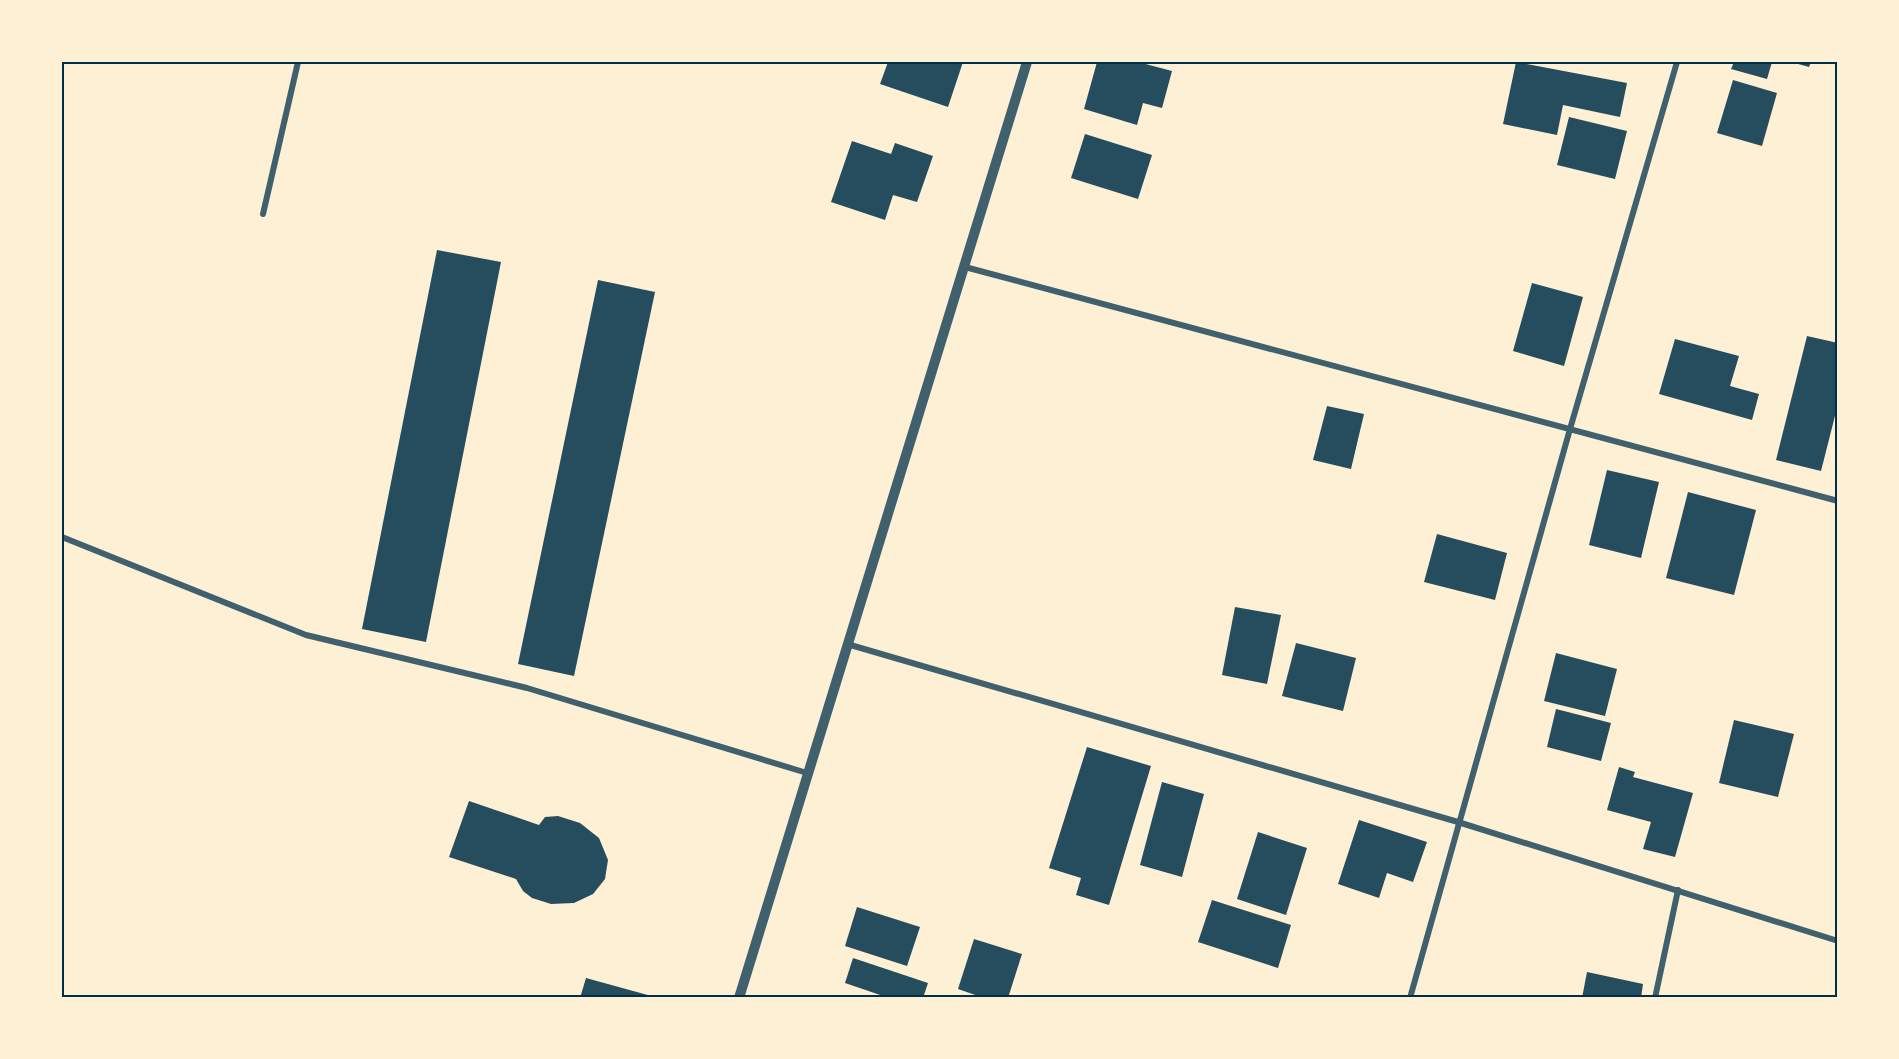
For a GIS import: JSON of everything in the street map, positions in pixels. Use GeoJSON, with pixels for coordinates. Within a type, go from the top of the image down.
{"type":"FeatureCollection","features":[{"type":"Feature","properties":{"kind":"street"},"geometry":{"type":"LineString","coordinates":[[263,214],[298,62]]}},
{"type":"Feature","properties":{"kind":"street"},"geometry":{"type":"LineString","coordinates":[[740,998],[807,773],[1027,62]]}},
{"type":"Feature","properties":{"kind":"street"},"geometry":{"type":"LineString","coordinates":[[1410,998],[1570,429],[1677,62]]}},
{"type":"Feature","properties":{"kind":"street"},"geometry":{"type":"LineString","coordinates":[[965,267],[1838,501]]}},
{"type":"Feature","properties":{"kind":"street"},"geometry":{"type":"LineString","coordinates":[[62,537],[306,634],[527,688],[807,773]]}},
{"type":"Feature","properties":{"kind":"street"},"geometry":{"type":"LineString","coordinates":[[847,644],[1458,822],[1838,941]]}},
{"type":"Feature","properties":{"kind":"street"},"geometry":{"type":"LineString","coordinates":[[1655,998],[1678,890]]}},
{"type":"Feature","properties":{"kind":"building"},"geometry":{"type":"Polygon","coordinates":[[[888,62],[963,62],[948,107],[880,84],[888,62]]]}},
{"type":"Feature","properties":{"kind":"building"},"geometry":{"type":"Polygon","coordinates":[[[1097,62],[1138,62],[1172,71],[1162,108],[1143,103],[1137,125],[1084,109],[1097,62]]]}},
{"type":"Feature","properties":{"kind":"building"},"geometry":{"type":"Polygon","coordinates":[[[1516,62],[1627,83],[1620,117],[1563,105],[1557,135],[1503,124],[1516,62]]]}},
{"type":"Feature","properties":{"kind":"building"},"geometry":{"type":"Polygon","coordinates":[[[1734,62],[1772,62],[1767,79],[1731,69],[1734,62]]]}},
{"type":"Feature","properties":{"kind":"building"},"geometry":{"type":"Polygon","coordinates":[[[1791,62],[1811,62],[1809,67],[1791,62]]]}},
{"type":"Feature","properties":{"kind":"building"},"geometry":{"type":"Polygon","coordinates":[[[1733,80],[1777,93],[1762,146],[1717,133],[1733,80]]]}},
{"type":"Feature","properties":{"kind":"building"},"geometry":{"type":"Polygon","coordinates":[[[1569,117],[1627,131],[1615,179],[1557,165],[1569,117]]]}},
{"type":"Feature","properties":{"kind":"building"},"geometry":{"type":"Polygon","coordinates":[[[1085,134],[1152,155],[1138,199],[1071,178],[1085,134]]]}},
{"type":"Feature","properties":{"kind":"building"},"geometry":{"type":"Polygon","coordinates":[[[852,141],[891,154],[895,143],[933,156],[917,202],[893,195],[885,220],[831,202],[852,141]]]}},
{"type":"Feature","properties":{"kind":"building"},"geometry":{"type":"Polygon","coordinates":[[[437,250],[501,262],[426,642],[362,629],[437,250]]]}},
{"type":"Feature","properties":{"kind":"building"},"geometry":{"type":"Polygon","coordinates":[[[598,280],[655,292],[574,676],[518,664],[598,280]]]}},
{"type":"Feature","properties":{"kind":"building"},"geometry":{"type":"Polygon","coordinates":[[[1532,283],[1583,297],[1564,366],[1513,351],[1532,283]]]}},
{"type":"Feature","properties":{"kind":"building"},"geometry":{"type":"Polygon","coordinates":[[[1807,336],[1838,343],[1838,404],[1821,471],[1776,460],[1807,336]]]}},
{"type":"Feature","properties":{"kind":"building"},"geometry":{"type":"Polygon","coordinates":[[[1675,339],[1739,356],[1730,386],[1759,394],[1752,420],[1659,394],[1675,339]]]}},
{"type":"Feature","properties":{"kind":"building"},"geometry":{"type":"Polygon","coordinates":[[[1327,406],[1364,414],[1351,469],[1313,460],[1327,406]]]}},
{"type":"Feature","properties":{"kind":"building"},"geometry":{"type":"Polygon","coordinates":[[[1607,470],[1659,482],[1641,558],[1589,545],[1607,470]]]}},
{"type":"Feature","properties":{"kind":"building"},"geometry":{"type":"Polygon","coordinates":[[[1688,492],[1756,510],[1734,595],[1666,578],[1688,492]]]}},
{"type":"Feature","properties":{"kind":"building"},"geometry":{"type":"Polygon","coordinates":[[[1437,534],[1507,553],[1495,600],[1424,582],[1437,534]]]}},
{"type":"Feature","properties":{"kind":"building"},"geometry":{"type":"Polygon","coordinates":[[[1235,607],[1281,615],[1267,684],[1222,675],[1235,607]]]}},
{"type":"Feature","properties":{"kind":"building"},"geometry":{"type":"Polygon","coordinates":[[[1296,643],[1356,658],[1343,711],[1282,696],[1296,643]]]}},
{"type":"Feature","properties":{"kind":"building"},"geometry":{"type":"Polygon","coordinates":[[[1556,653],[1617,669],[1605,716],[1544,701],[1556,653]]]}},
{"type":"Feature","properties":{"kind":"building"},"geometry":{"type":"Polygon","coordinates":[[[1556,709],[1611,723],[1601,761],[1547,747],[1556,709]]]}},
{"type":"Feature","properties":{"kind":"building"},"geometry":{"type":"Polygon","coordinates":[[[1734,720],[1794,734],[1778,797],[1719,783],[1734,720]]]}},
{"type":"Feature","properties":{"kind":"building"},"geometry":{"type":"Polygon","coordinates":[[[1087,747],[1151,766],[1109,905],[1076,895],[1081,878],[1049,868],[1087,747]]]}},
{"type":"Feature","properties":{"kind":"building"},"geometry":{"type":"Polygon","coordinates":[[[1619,767],[1635,772],[1633,777],[1693,793],[1675,857],[1643,849],[1651,822],[1607,810],[1619,767]]]}},
{"type":"Feature","properties":{"kind":"building"},"geometry":{"type":"Polygon","coordinates":[[[1162,782],[1204,794],[1182,877],[1140,865],[1162,782]]]}},
{"type":"Feature","properties":{"kind":"building"},"geometry":{"type":"Polygon","coordinates":[[[469,801],[539,825],[545,817],[558,816],[580,823],[599,838],[608,860],[605,879],[593,894],[574,903],[551,904],[532,898],[523,891],[516,879],[449,857],[469,801]]]}},
{"type":"Feature","properties":{"kind":"building"},"geometry":{"type":"Polygon","coordinates":[[[1359,820],[1427,842],[1413,882],[1387,873],[1379,898],[1338,884],[1359,820]]]}},
{"type":"Feature","properties":{"kind":"building"},"geometry":{"type":"Polygon","coordinates":[[[1258,832],[1307,848],[1286,915],[1237,899],[1258,832]]]}},
{"type":"Feature","properties":{"kind":"building"},"geometry":{"type":"Polygon","coordinates":[[[1212,900],[1291,925],[1278,968],[1198,942],[1212,900]]]}},
{"type":"Feature","properties":{"kind":"building"},"geometry":{"type":"Polygon","coordinates":[[[857,907],[920,927],[907,966],[845,946],[857,907]]]}},
{"type":"Feature","properties":{"kind":"building"},"geometry":{"type":"Polygon","coordinates":[[[974,939],[1022,954],[1008,998],[984,998],[958,989],[974,939]]]}},
{"type":"Feature","properties":{"kind":"building"},"geometry":{"type":"Polygon","coordinates":[[[853,958],[928,983],[923,998],[889,998],[845,983],[853,958]]]}},
{"type":"Feature","properties":{"kind":"building"},"geometry":{"type":"Polygon","coordinates":[[[1587,972],[1643,984],[1641,998],[1582,998],[1587,972]]]}},
{"type":"Feature","properties":{"kind":"building"},"geometry":{"type":"Polygon","coordinates":[[[586,978],[655,997],[655,998],[580,998],[586,978]]]}}]}
